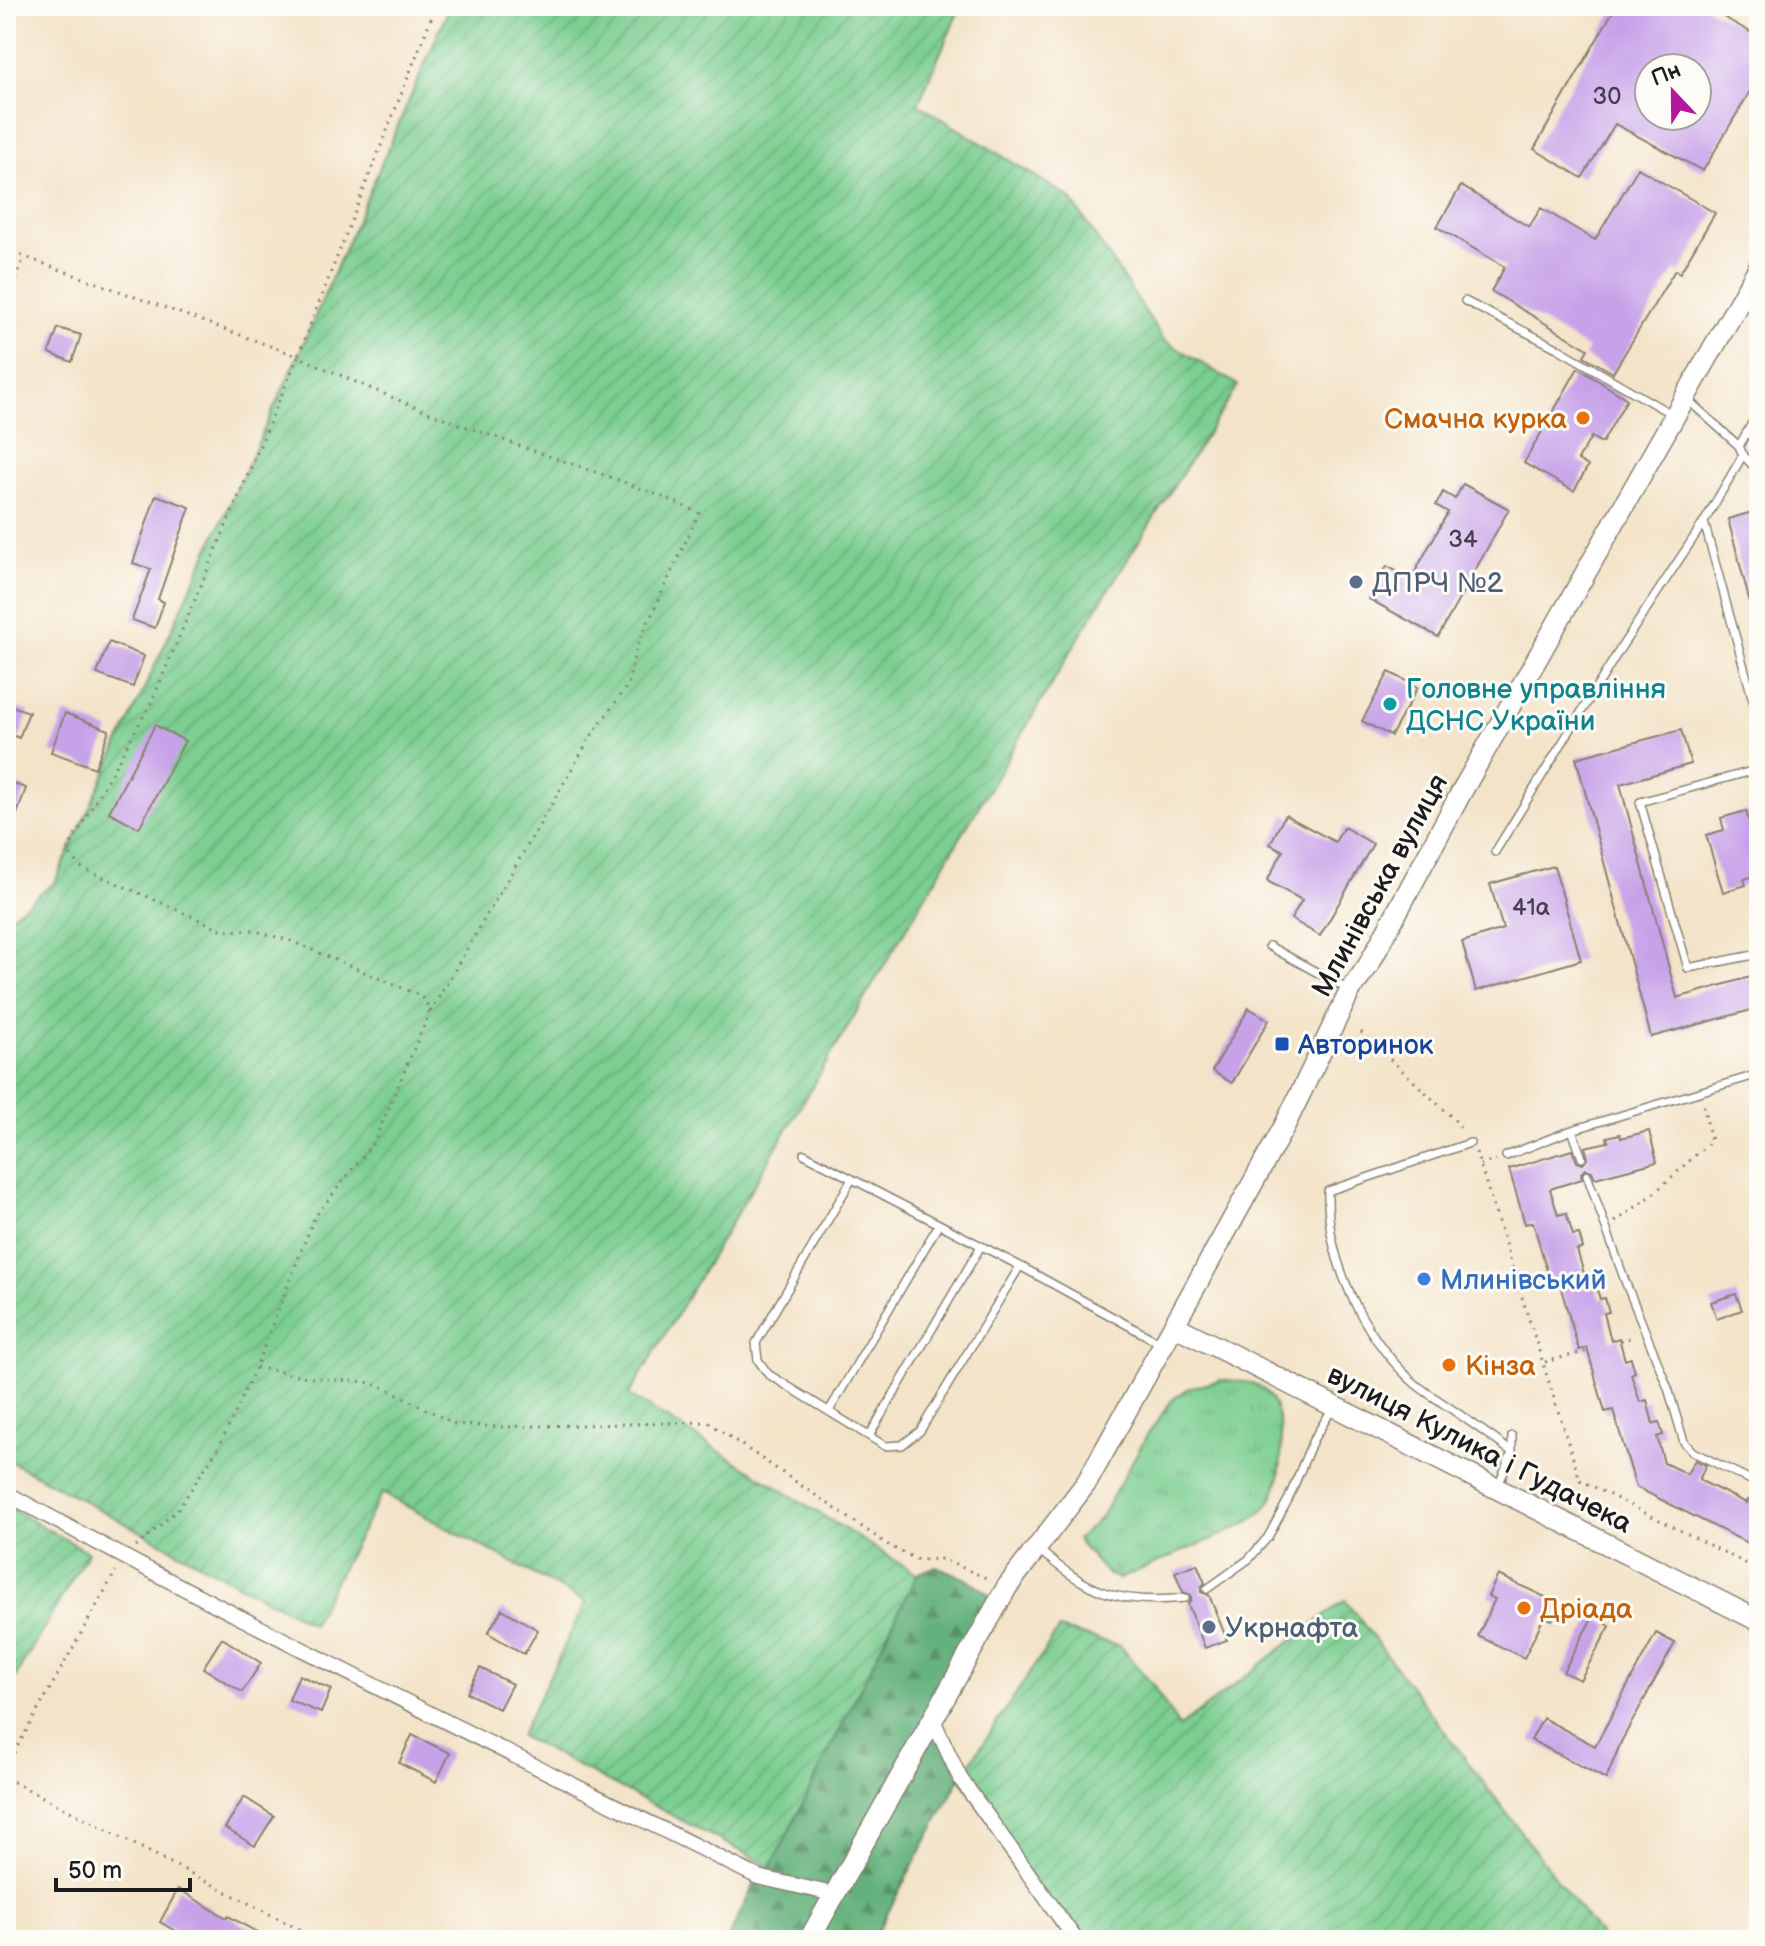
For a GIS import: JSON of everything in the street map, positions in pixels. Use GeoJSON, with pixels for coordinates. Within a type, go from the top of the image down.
{"type":"FeatureCollection","features":[{"type":"Feature","properties":{"kind":"main road","name":"Млинівська вулиця"},"geometry":{"type":"LineString","coordinates":[[809,1940],[1007,1587],[1087,1482],[1285,1125],[1350,991],[1368,966],[1462,791],[1759,267]]}},
{"type":"Feature","properties":{"kind":"main road","name":"вулиця Кулика і Гудачека"},"geometry":{"type":"LineString","coordinates":[[1175,1326],[1759,1621]]}},
{"type":"Feature","properties":{"kind":"street"},"geometry":{"type":"LineString","coordinates":[[6,1493],[124,1558],[758,1877],[833,1894]]}},
{"type":"Feature","properties":{"kind":"street"},"geometry":{"type":"LineString","coordinates":[[932,1718],[960,1778],[1076,1940]]}},
{"type":"Feature","properties":{"kind":"lane"},"geometry":{"type":"LineString","coordinates":[[1465,301],[1680,407],[1739,446],[1759,472]]}},
{"type":"Feature","properties":{"kind":"lane"},"geometry":{"type":"LineString","coordinates":[[1739,446],[1759,411]]}},
{"type":"Feature","properties":{"kind":"lane"},"geometry":{"type":"LineString","coordinates":[[1495,852],[1622,646],[1704,522],[1743,455]]}},
{"type":"Feature","properties":{"kind":"lane"},"geometry":{"type":"LineString","coordinates":[[1704,522],[1759,722]]}},
{"type":"Feature","properties":{"kind":"lane"},"geometry":{"type":"LineString","coordinates":[[1759,769],[1640,802],[1688,968],[1759,954]]}},
{"type":"Feature","properties":{"kind":"lane"},"geometry":{"type":"LineString","coordinates":[[1269,946],[1350,991]]}},
{"type":"Feature","properties":{"kind":"lane"},"geometry":{"type":"LineString","coordinates":[[1506,1156],[1572,1130],[1759,1074]]}},
{"type":"Feature","properties":{"kind":"lane"},"geometry":{"type":"LineString","coordinates":[[1572,1130],[1582,1158]]}},
{"type":"Feature","properties":{"kind":"lane"},"geometry":{"type":"LineString","coordinates":[[1470,1143],[1328,1191],[1327,1213],[1337,1258],[1357,1307],[1382,1346],[1411,1381],[1512,1452]]}},
{"type":"Feature","properties":{"kind":"lane"},"geometry":{"type":"LineString","coordinates":[[804,1154],[1164,1345]]}},
{"type":"Feature","properties":{"kind":"lane"},"geometry":{"type":"LineString","coordinates":[[1587,1175],[1668,1388],[1684,1442],[1693,1452],[1759,1484]]}},
{"type":"Feature","properties":{"kind":"lane"},"geometry":{"type":"LineString","coordinates":[[852,1179],[756,1343],[758,1360],[768,1374],[885,1446],[902,1445],[920,1431],[1020,1266]]}},
{"type":"Feature","properties":{"kind":"lane"},"geometry":{"type":"LineString","coordinates":[[829,1411],[939,1224]]}},
{"type":"Feature","properties":{"kind":"lane"},"geometry":{"type":"LineString","coordinates":[[869,1436],[981,1246]]}},
{"type":"Feature","properties":{"kind":"lane"},"geometry":{"type":"LineString","coordinates":[[1207,1589],[1249,1559],[1268,1537],[1288,1500],[1313,1440],[1335,1405]]}},
{"type":"Feature","properties":{"kind":"lane"},"geometry":{"type":"LineString","coordinates":[[1497,1488],[1512,1452],[1512,1436]]}},
{"type":"Feature","properties":{"kind":"lane"},"geometry":{"type":"LineString","coordinates":[[1037,1547],[1068,1575],[1100,1592],[1138,1601],[1185,1598]]}},
{"type":"Feature","properties":{"kind":"path"},"geometry":{"type":"LineString","coordinates":[[429,1014],[421,996],[291,941],[252,930],[225,931],[82,868],[67,851],[152,701],[298,356],[436,6]]}},
{"type":"Feature","properties":{"kind":"path"},"geometry":{"type":"LineString","coordinates":[[6,250],[298,356],[360,385],[699,513],[636,648],[628,685],[586,746],[429,1014],[374,1142],[314,1218],[256,1367],[219,1447],[178,1509],[124,1558],[6,1767]]}},
{"type":"Feature","properties":{"kind":"path"},"geometry":{"type":"LineString","coordinates":[[6,301],[24,258]]}},
{"type":"Feature","properties":{"kind":"path"},"geometry":{"type":"LineString","coordinates":[[1361,1032],[1454,1119],[1476,1153],[1545,1362],[1580,1480],[1759,1570]]}},
{"type":"Feature","properties":{"kind":"path"},"geometry":{"type":"LineString","coordinates":[[1605,1228],[1651,1196],[1711,1141],[1700,1090]]}},
{"type":"Feature","properties":{"kind":"path"},"geometry":{"type":"LineString","coordinates":[[1545,1362],[1588,1351]]}},
{"type":"Feature","properties":{"kind":"path"},"geometry":{"type":"LineString","coordinates":[[256,1367],[312,1378],[366,1382],[388,1389],[455,1424],[498,1427],[708,1422],[890,1546],[918,1560],[942,1559],[1007,1587]]}},
{"type":"Feature","properties":{"kind":"path"},"geometry":{"type":"LineString","coordinates":[[6,1778],[320,1940]]}},
{"type":"Feature","properties":{"kind":"green space"},"geometry":{"type":"Polygon","coordinates":[[[450,6],[961,6],[918,104],[1070,198],[1164,340],[1238,385],[1096,609],[629,1395],[917,1574],[771,1867],[520,1736],[586,1602],[382,1493],[312,1624],[6,1459],[6,920],[55,882],[298,356],[450,6]]]}},
{"type":"Feature","properties":{"kind":"green space"},"geometry":{"type":"Polygon","coordinates":[[[1221,1380],[1259,1386],[1271,1399],[1276,1411],[1281,1456],[1277,1485],[1270,1502],[1258,1515],[1237,1528],[1119,1579],[1107,1574],[1077,1540],[1101,1517],[1146,1437],[1172,1400],[1189,1388],[1221,1380]]]}},
{"type":"Feature","properties":{"kind":"green space"},"geometry":{"type":"Polygon","coordinates":[[[6,1506],[88,1552],[6,1693],[6,1506]]]}},
{"type":"Feature","properties":{"kind":"green space"},"geometry":{"type":"Polygon","coordinates":[[[936,1566],[977,1586],[997,1605],[933,1718],[960,1778],[873,1940],[727,1940],[758,1877],[771,1867],[917,1574],[936,1566]]]}},
{"type":"Feature","properties":{"kind":"green space"},"geometry":{"type":"Polygon","coordinates":[[[1345,1600],[1603,1940],[1076,1940],[960,1778],[1059,1629],[1120,1646],[1152,1684],[1179,1727],[1345,1600]]]}},
{"type":"Feature","properties":{"kind":"building"},"geometry":{"type":"Polygon","coordinates":[[[1616,6],[1704,6],[1759,37],[1759,76],[1703,171],[1615,124],[1582,178],[1534,149],[1616,6]]]}},
{"type":"Feature","properties":{"kind":"building"},"geometry":{"type":"Polygon","coordinates":[[[1638,168],[1715,213],[1680,273],[1675,270],[1613,373],[1584,356],[1588,349],[1491,291],[1505,267],[1437,227],[1461,186],[1529,227],[1541,208],[1595,240],[1638,168]]]}},
{"type":"Feature","properties":{"kind":"building"},"geometry":{"type":"Polygon","coordinates":[[[58,328],[81,335],[72,362],[49,353],[58,328]]]}},
{"type":"Feature","properties":{"kind":"building","name":"Смачна курка"},"geometry":{"type":"Polygon","coordinates":[[[1578,368],[1627,399],[1602,443],[1591,437],[1578,460],[1588,466],[1574,491],[1524,463],[1578,368]]]}},
{"type":"Feature","properties":{"kind":"building"},"geometry":{"type":"Polygon","coordinates":[[[1463,484],[1509,509],[1438,637],[1369,599],[1387,566],[1411,579],[1448,512],[1436,505],[1443,492],[1455,499],[1463,484]]]}},
{"type":"Feature","properties":{"kind":"building"},"geometry":{"type":"Polygon","coordinates":[[[156,495],[190,507],[158,599],[164,602],[155,628],[132,620],[151,569],[133,563],[156,495]]]}},
{"type":"Feature","properties":{"kind":"building"},"geometry":{"type":"Polygon","coordinates":[[[1759,510],[1759,618],[1754,618],[1728,519],[1759,510]]]}},
{"type":"Feature","properties":{"kind":"building"},"geometry":{"type":"Polygon","coordinates":[[[109,642],[144,656],[133,687],[97,674],[109,642]]]}},
{"type":"Feature","properties":{"kind":"building","name":"Головне управління ДСНС України"},"geometry":{"type":"Polygon","coordinates":[[[1389,672],[1418,687],[1391,736],[1362,721],[1389,672]]]}},
{"type":"Feature","properties":{"kind":"building"},"geometry":{"type":"Polygon","coordinates":[[[6,704],[29,712],[19,738],[6,733],[6,704]]]}},
{"type":"Feature","properties":{"kind":"building"},"geometry":{"type":"Polygon","coordinates":[[[65,713],[109,730],[95,768],[51,752],[65,713]]]}},
{"type":"Feature","properties":{"kind":"building"},"geometry":{"type":"Polygon","coordinates":[[[155,725],[185,741],[139,828],[109,812],[155,725]]]}},
{"type":"Feature","properties":{"kind":"building"},"geometry":{"type":"Polygon","coordinates":[[[1681,730],[1691,764],[1620,784],[1677,998],[1757,975],[1759,1008],[1651,1037],[1576,758],[1681,730]]]}},
{"type":"Feature","properties":{"kind":"building"},"geometry":{"type":"Polygon","coordinates":[[[6,781],[26,788],[17,814],[6,810],[6,781]]]}},
{"type":"Feature","properties":{"kind":"building"},"geometry":{"type":"Polygon","coordinates":[[[1746,811],[1759,855],[1759,875],[1744,879],[1746,885],[1723,892],[1706,835],[1724,830],[1721,818],[1746,811]]]}},
{"type":"Feature","properties":{"kind":"building"},"geometry":{"type":"Polygon","coordinates":[[[1285,815],[1335,842],[1344,827],[1373,844],[1320,936],[1291,919],[1302,900],[1267,881],[1283,851],[1270,844],[1285,815]]]}},
{"type":"Feature","properties":{"kind":"building"},"geometry":{"type":"Polygon","coordinates":[[[1554,866],[1581,960],[1476,991],[1462,942],[1503,929],[1490,884],[1554,866]]]}},
{"type":"Feature","properties":{"kind":"building"},"geometry":{"type":"Polygon","coordinates":[[[1249,1008],[1269,1020],[1232,1083],[1212,1071],[1249,1008]]]}},
{"type":"Feature","properties":{"kind":"building"},"geometry":{"type":"Polygon","coordinates":[[[1649,1131],[1657,1162],[1595,1178],[1592,1171],[1586,1169],[1581,1173],[1582,1179],[1550,1189],[1558,1215],[1566,1213],[1573,1235],[1579,1234],[1583,1248],[1577,1250],[1585,1277],[1592,1274],[1600,1299],[1605,1298],[1609,1312],[1604,1313],[1611,1341],[1619,1338],[1625,1360],[1631,1358],[1635,1372],[1631,1374],[1640,1402],[1647,1400],[1653,1424],[1659,1422],[1663,1435],[1657,1437],[1664,1463],[1687,1474],[1695,1460],[1706,1465],[1699,1480],[1746,1503],[1747,1500],[1759,1505],[1759,1549],[1636,1487],[1613,1410],[1605,1412],[1587,1348],[1579,1350],[1560,1285],[1552,1288],[1533,1222],[1525,1224],[1509,1169],[1572,1150],[1577,1162],[1583,1164],[1588,1158],[1585,1147],[1608,1142],[1607,1137],[1620,1134],[1621,1138],[1649,1131]]]}},
{"type":"Feature","properties":{"kind":"building"},"geometry":{"type":"Polygon","coordinates":[[[1736,1294],[1742,1310],[1717,1319],[1711,1302],[1736,1294]]]}},
{"type":"Feature","properties":{"kind":"building"},"geometry":{"type":"Polygon","coordinates":[[[1197,1564],[1205,1583],[1201,1592],[1209,1595],[1227,1640],[1205,1648],[1188,1604],[1191,1595],[1183,1592],[1175,1572],[1197,1564]]]}},
{"type":"Feature","properties":{"kind":"building","name":"Дріада"},"geometry":{"type":"Polygon","coordinates":[[[1498,1575],[1560,1604],[1552,1620],[1544,1617],[1524,1658],[1478,1636],[1495,1599],[1488,1596],[1498,1575]]]}},
{"type":"Feature","properties":{"kind":"building"},"geometry":{"type":"Polygon","coordinates":[[[502,1609],[538,1630],[524,1654],[488,1633],[502,1609]]]}},
{"type":"Feature","properties":{"kind":"building"},"geometry":{"type":"Polygon","coordinates":[[[1593,1616],[1610,1626],[1580,1680],[1563,1672],[1593,1616]]]}},
{"type":"Feature","properties":{"kind":"building"},"geometry":{"type":"Polygon","coordinates":[[[1656,1633],[1675,1643],[1621,1742],[1606,1779],[1531,1740],[1543,1718],[1595,1746],[1656,1633]]]}},
{"type":"Feature","properties":{"kind":"building"},"geometry":{"type":"Polygon","coordinates":[[[222,1638],[261,1663],[242,1692],[203,1668],[222,1638]]]}},
{"type":"Feature","properties":{"kind":"building"},"geometry":{"type":"Polygon","coordinates":[[[480,1668],[512,1684],[499,1709],[467,1693],[480,1668]]]}},
{"type":"Feature","properties":{"kind":"building"},"geometry":{"type":"Polygon","coordinates":[[[299,1675],[331,1689],[321,1713],[289,1700],[299,1675]]]}},
{"type":"Feature","properties":{"kind":"building"},"geometry":{"type":"Polygon","coordinates":[[[412,1735],[450,1753],[436,1782],[399,1763],[412,1735]]]}},
{"type":"Feature","properties":{"kind":"building"},"geometry":{"type":"Polygon","coordinates":[[[244,1797],[274,1816],[255,1846],[225,1828],[244,1797]]]}},
{"type":"Feature","properties":{"kind":"building"},"geometry":{"type":"Polygon","coordinates":[[[178,1889],[271,1940],[191,1940],[160,1922],[178,1889]]]}},
{"type":"Feature","properties":{"kind":"place","name":"Смачна курка"},"geometry":{"type":"Point","coordinates":[1583,418]}},
{"type":"Feature","properties":{"kind":"place","name":"ДПРЧ №2"},"geometry":{"type":"Point","coordinates":[1356,582]}},
{"type":"Feature","properties":{"kind":"place","name":"Головне управління ДСНС України"},"geometry":{"type":"Point","coordinates":[1390,704]}},
{"type":"Feature","properties":{"kind":"place","name":"Авторинок"},"geometry":{"type":"Point","coordinates":[1282,1044]}},
{"type":"Feature","properties":{"kind":"place","name":"Млинівський"},"geometry":{"type":"Point","coordinates":[1424,1279]}},
{"type":"Feature","properties":{"kind":"place","name":"Кінза"},"geometry":{"type":"Point","coordinates":[1449,1365]}},
{"type":"Feature","properties":{"kind":"place","name":"Дріада"},"geometry":{"type":"Point","coordinates":[1524,1608]}},
{"type":"Feature","properties":{"kind":"place","name":"Укрнафта"},"geometry":{"type":"Point","coordinates":[1209,1627]}}]}
